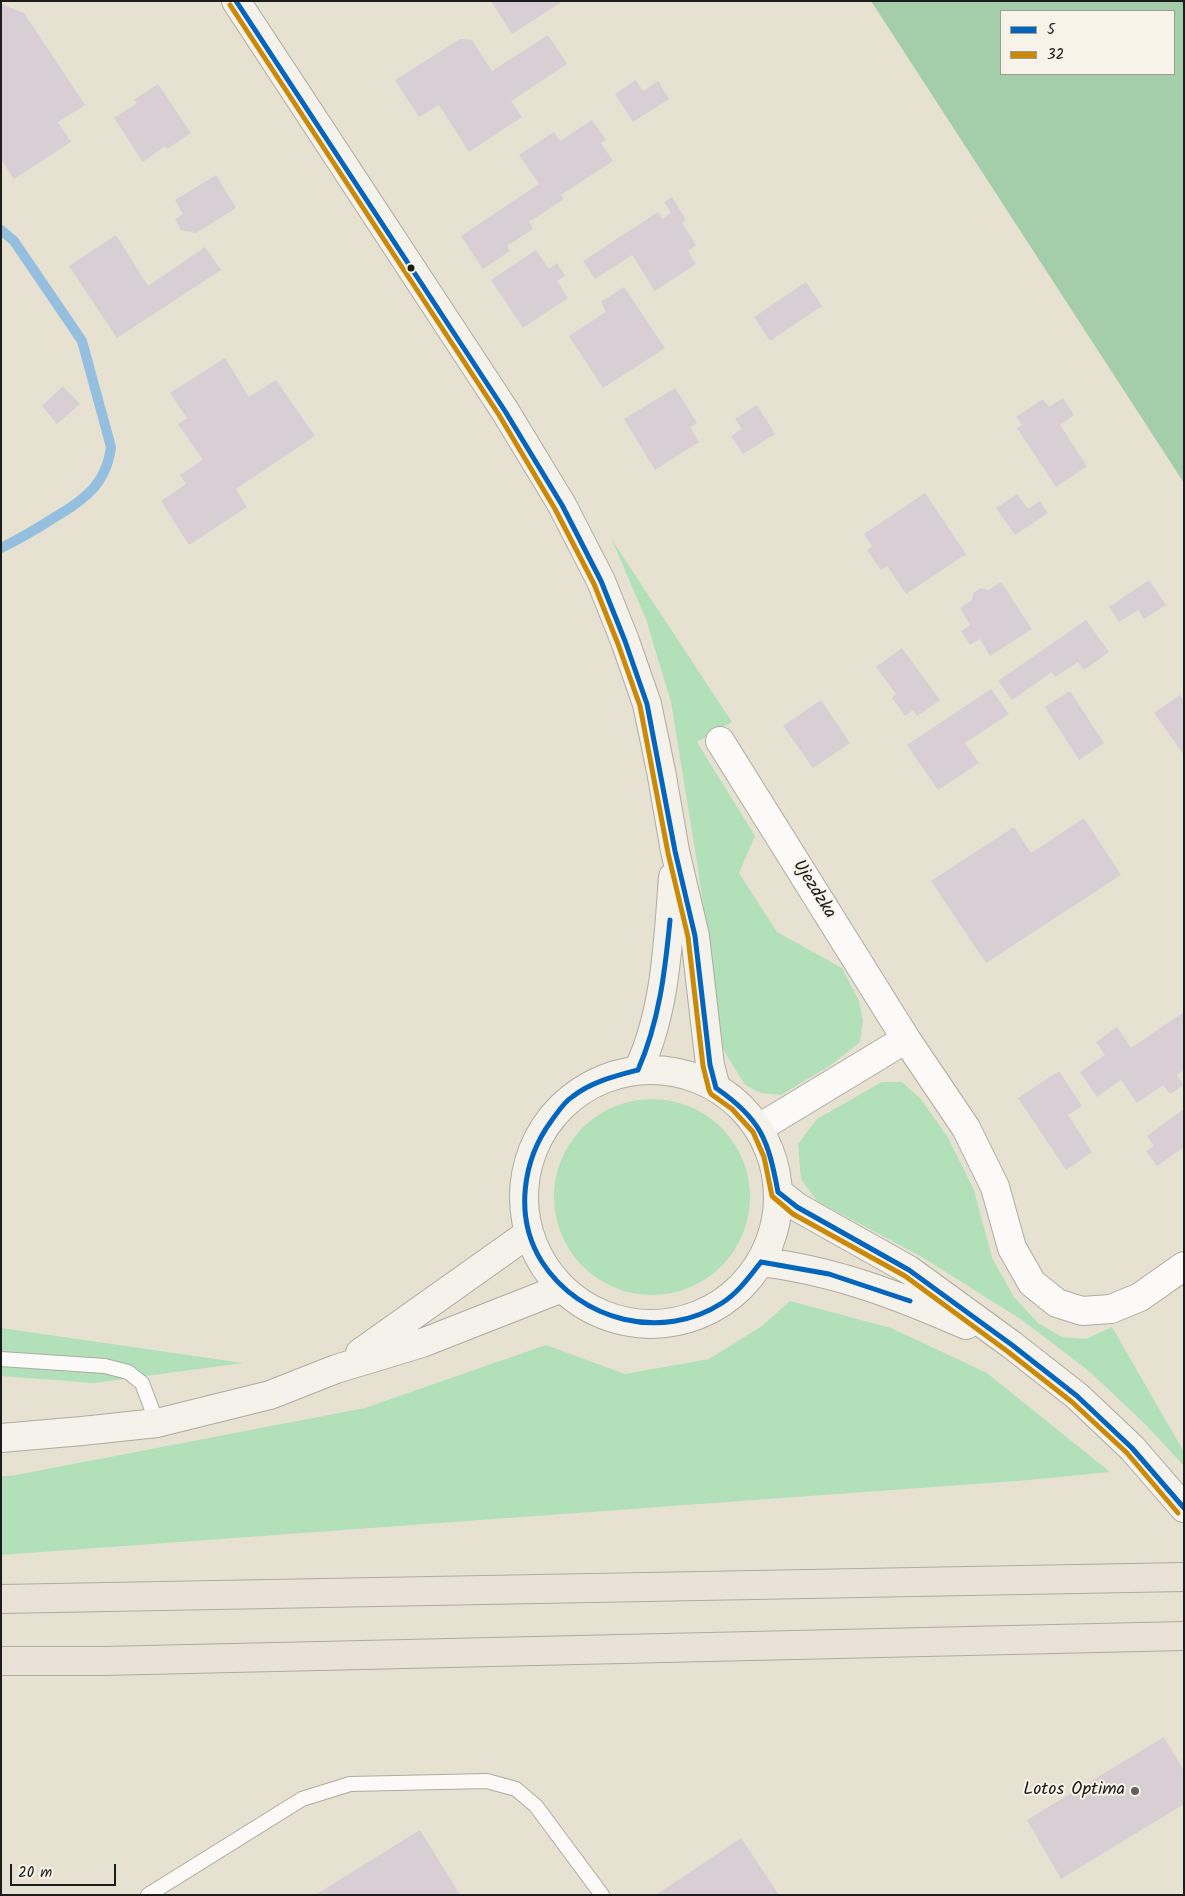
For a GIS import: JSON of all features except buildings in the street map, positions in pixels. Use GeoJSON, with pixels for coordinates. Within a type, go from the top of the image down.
{"type":"FeatureCollection","features":[{"type":"Feature","properties":{"kind":"highway"},"geometry":{"type":"LineString","coordinates":[[1,1599],[1184,1577]]}},
{"type":"Feature","properties":{"kind":"highway"},"geometry":{"type":"LineString","coordinates":[[1,1661],[103,1661],[1184,1636]]}},
{"type":"Feature","properties":{"kind":"main road"},"geometry":{"type":"LineString","coordinates":[[236,1],[505,411],[562,505],[601,581],[625,641],[646,704],[661,771],[675,851],[695,936],[710,1065],[716,1088]]}},
{"type":"Feature","properties":{"kind":"main road"},"geometry":{"type":"LineString","coordinates":[[638,1070],[646,1054],[655,1025],[668,945],[675,851]]}},
{"type":"Feature","properties":{"kind":"main road"},"geometry":{"type":"LineString","coordinates":[[638,1070],[665,1070],[692,1076],[716,1088],[737,1103],[759,1128],[771,1155],[778,1192],[777,1210],[774,1228],[761,1262],[743,1285],[721,1303],[696,1316],[668,1323],[639,1324],[610,1318],[585,1305],[562,1288],[542,1262],[529,1233],[524,1196],[529,1159],[545,1126],[570,1098],[602,1080],[638,1070]]}},
{"type":"Feature","properties":{"kind":"main road"},"geometry":{"type":"LineString","coordinates":[[778,1192],[797,1207],[909,1270],[1012,1345],[1084,1402],[1132,1448],[1184,1508]]}},
{"type":"Feature","properties":{"kind":"main road"},"geometry":{"type":"LineString","coordinates":[[336,1369],[529,1233]]}},
{"type":"Feature","properties":{"kind":"main road"},"geometry":{"type":"LineString","coordinates":[[761,1262],[829,1274],[894,1295],[1012,1345]]}},
{"type":"Feature","properties":{"kind":"main road"},"geometry":{"type":"LineString","coordinates":[[1,1438],[157,1423],[270,1395],[336,1369],[422,1343],[562,1288]]}},
{"type":"Feature","properties":{"kind":"street","name":"Ujezdzka"},"geometry":{"type":"LineString","coordinates":[[720,741],[906,1038],[966,1128],[995,1187],[1012,1248],[1032,1283],[1057,1303],[1082,1311],[1111,1309],[1140,1297],[1184,1266]]}},
{"type":"Feature","properties":{"kind":"street"},"geometry":{"type":"LineString","coordinates":[[759,1128],[906,1038]]}},
{"type":"Feature","properties":{"kind":"lane"},"geometry":{"type":"LineString","coordinates":[[1,1359],[105,1366],[128,1372],[142,1383],[157,1423]]}},
{"type":"Feature","properties":{"kind":"lane"},"geometry":{"type":"LineString","coordinates":[[148,1895],[302,1799],[350,1784],[487,1781],[516,1789],[536,1806],[602,1895]]}},
{"type":"Feature","properties":{"kind":"green space"},"geometry":{"type":"Polygon","coordinates":[[[871,1],[1184,1],[1184,483],[871,1]]]}},
{"type":"Feature","properties":{"kind":"green space"},"geometry":{"type":"Polygon","coordinates":[[[612,540],[732,722],[697,742],[755,836],[739,873],[777,932],[842,968],[859,1001],[863,1021],[860,1042],[831,1065],[781,1095],[761,1093],[745,1085],[723,1049],[697,862],[671,702],[646,619],[612,540]]]}},
{"type":"Feature","properties":{"kind":"green space"},"geometry":{"type":"Polygon","coordinates":[[[882,1082],[902,1082],[920,1098],[947,1136],[974,1190],[992,1258],[1014,1297],[1038,1323],[1062,1337],[1086,1339],[1112,1327],[1184,1452],[1184,1466],[1146,1425],[1089,1371],[1022,1320],[922,1257],[817,1201],[801,1179],[798,1144],[817,1119],[882,1082]]]}},
{"type":"Feature","properties":{"kind":"green space"},"geometry":{"type":"Polygon","coordinates":[[[642,1099],[662,1099],[690,1106],[707,1115],[722,1127],[734,1142],[743,1159],[750,1187],[750,1207],[743,1235],[734,1252],[722,1267],[707,1279],[690,1288],[662,1295],[642,1295],[614,1288],[597,1279],[582,1267],[570,1252],[561,1235],[554,1207],[554,1187],[561,1159],[570,1142],[582,1127],[597,1115],[614,1106],[642,1099]]]}},
{"type":"Feature","properties":{"kind":"green space"},"geometry":{"type":"Polygon","coordinates":[[[790,1301],[891,1328],[987,1373],[1110,1472],[1029,1480],[1,1555],[1,1476],[11,1476],[365,1408],[546,1345],[625,1374],[709,1359],[762,1326],[790,1301]]]}},
{"type":"Feature","properties":{"kind":"green space"},"geometry":{"type":"Polygon","coordinates":[[[1,1328],[243,1363],[94,1383],[1,1376],[1,1328]]]}},
{"type":"Feature","properties":{"kind":"waterway"},"geometry":{"type":"LineString","coordinates":[[1,230],[14,241],[82,341],[111,447],[104,472],[98,482],[83,498],[21,538],[1,548]]}},
{"type":"Feature","properties":{"kind":"transit line","name":"5"},"geometry":{"type":"LineString","coordinates":[[236,1],[505,411],[562,505],[601,581],[647,704],[675,851],[695,936],[710,1065],[716,1088]]}},
{"type":"Feature","properties":{"kind":"transit line","name":"32"},"geometry":{"type":"LineString","coordinates":[[230,5],[499,415],[555,509],[594,584],[640,706],[668,853],[688,937],[703,1066],[709,1090],[711,1094],[732,1109],[753,1132],[764,1157],[772,1196],[793,1214],[905,1276],[1007,1351],[1072,1402],[1127,1453],[1178,1513]]}},
{"type":"Feature","properties":{"kind":"transit line","name":"5"},"geometry":{"type":"LineString","coordinates":[[638,1070],[656,1015],[666,959],[670,920]]}},
{"type":"Feature","properties":{"kind":"transit line","name":"5"},"geometry":{"type":"LineString","coordinates":[[638,1070],[604,1080],[579,1092],[564,1104],[542,1136],[528,1171],[525,1190],[528,1227],[533,1245],[542,1262],[558,1282],[578,1299],[600,1311],[624,1319],[649,1323],[674,1321],[699,1315],[722,1303],[738,1289],[761,1262]]}},
{"type":"Feature","properties":{"kind":"transit line","name":"5"},"geometry":{"type":"LineString","coordinates":[[716,1088],[743,1110],[760,1132],[766,1144],[778,1192]]}},
{"type":"Feature","properties":{"kind":"transit line","name":"5"},"geometry":{"type":"LineString","coordinates":[[778,1192],[797,1207],[909,1270],[1012,1345],[1077,1396],[1132,1448],[1184,1508]]}},
{"type":"Feature","properties":{"kind":"transit line","name":"5"},"geometry":{"type":"LineString","coordinates":[[761,1262],[829,1274],[910,1301]]}},
{"type":"Feature","properties":{"kind":"place","name":"Lotos Optima"},"geometry":{"type":"Point","coordinates":[1135,1791]}}]}
